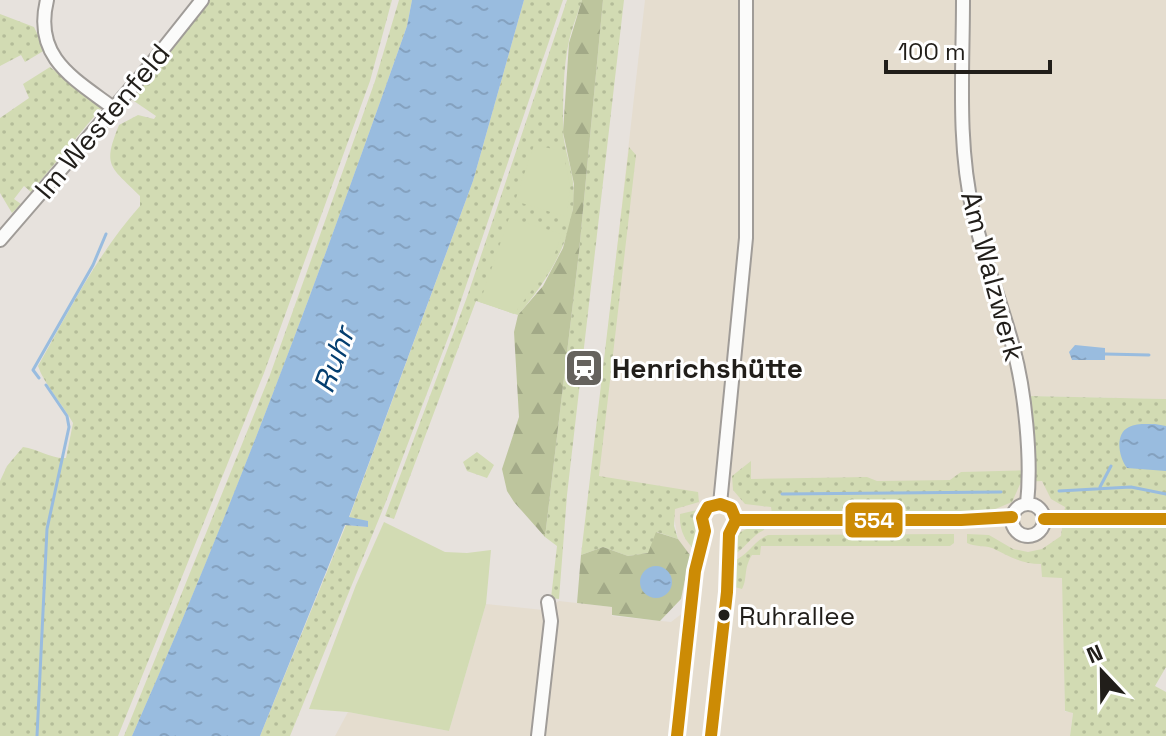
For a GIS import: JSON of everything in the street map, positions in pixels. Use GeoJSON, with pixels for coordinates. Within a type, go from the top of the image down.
{"type":"FeatureCollection","features":[{"type":"Feature","properties":{"kind":"street"},"geometry":{"type":"LineString","coordinates":[[47,0],[44,32],[54,58],[112,107]]}},
{"type":"Feature","properties":{"kind":"street","name":"Im Westenfeld"},"geometry":{"type":"LineString","coordinates":[[0,240],[144,73],[202,0]]}},
{"type":"Feature","properties":{"kind":"street"},"geometry":{"type":"LineString","coordinates":[[720,504],[746,238],[746,0]]}},
{"type":"Feature","properties":{"kind":"street","name":"Am Walzwerk"},"geometry":{"type":"LineString","coordinates":[[963,0],[963,143],[969,191],[1020,379],[1027,437],[1027,504]]}},
{"type":"Feature","properties":{"kind":"street"},"geometry":{"type":"LineString","coordinates":[[677,736],[695,571],[705,531],[702,518],[708,507],[720,504],[731,508],[736,520],[729,534],[727,592],[711,736]]}},
{"type":"Feature","properties":{"kind":"street"},"geometry":{"type":"LineString","coordinates":[[1027,504],[1039,508],[1044,519],[1041,530],[1026,536],[1013,528],[1012,517],[1017,507],[1027,504]]}},
{"type":"Feature","properties":{"kind":"street"},"geometry":{"type":"LineString","coordinates":[[736,520],[961,520],[1012,517]]}},
{"type":"Feature","properties":{"kind":"street"},"geometry":{"type":"LineString","coordinates":[[1044,519],[1166,519]]}},
{"type":"Feature","properties":{"kind":"street"},"geometry":{"type":"LineString","coordinates":[[705,531],[715,537],[729,534]]}},
{"type":"Feature","properties":{"kind":"street"},"geometry":{"type":"LineString","coordinates":[[538,736],[551,621],[548,602]]}},
{"type":"Feature","properties":{"kind":"shaded area"},"geometry":{"type":"Polygon","coordinates":[[[645,0],[1166,0],[1166,399],[1030,396],[1066,504],[1062,536],[1065,712],[1073,712],[1070,736],[335,736],[348,712],[449,731],[486,604],[543,610],[559,601],[612,607],[612,616],[671,622],[684,612],[690,555],[678,539],[674,517],[584,541],[645,0]]]}},
{"type":"Feature","properties":{"kind":"green space"},"geometry":{"type":"Polygon","coordinates":[[[206,0],[392,0],[370,81],[264,373],[118,736],[0,736],[0,481],[7,466],[23,447],[66,458],[73,423],[38,366],[97,263],[140,206],[140,196],[112,165],[111,150],[119,125],[138,115],[154,119],[156,116],[128,97],[170,50],[206,0]]]}},
{"type":"Feature","properties":{"kind":"green space"},"geometry":{"type":"Polygon","coordinates":[[[399,0],[412,0],[407,26],[310,295],[170,649],[132,736],[124,736],[270,375],[375,81],[399,0]]]}},
{"type":"Feature","properties":{"kind":"green space"},"geometry":{"type":"Polygon","coordinates":[[[524,0],[563,0],[451,330],[385,504],[290,736],[260,736],[346,525],[368,527],[349,518],[473,181],[524,0]]]}},
{"type":"Feature","properties":{"kind":"green space"},"geometry":{"type":"Polygon","coordinates":[[[567,0],[582,0],[569,41],[564,73],[563,135],[574,201],[566,237],[551,270],[518,315],[476,301],[394,519],[385,516],[467,297],[567,0]]]}},
{"type":"Feature","properties":{"kind":"green space"},"geometry":{"type":"Polygon","coordinates":[[[582,0],[603,0],[579,252],[545,537],[507,491],[502,469],[519,417],[514,332],[518,315],[543,286],[563,248],[573,209],[574,184],[563,132],[569,43],[582,0]]]}},
{"type":"Feature","properties":{"kind":"green space"},"geometry":{"type":"Polygon","coordinates":[[[603,0],[624,0],[567,495],[559,599],[551,598],[557,546],[545,537],[579,252],[603,0]]]}},
{"type":"Feature","properties":{"kind":"green space"},"geometry":{"type":"Polygon","coordinates":[[[0,14],[34,27],[45,50],[25,62],[21,55],[0,66],[0,14]]]}},
{"type":"Feature","properties":{"kind":"green space"},"geometry":{"type":"Polygon","coordinates":[[[50,67],[102,107],[31,192],[24,186],[14,199],[21,204],[12,213],[0,193],[0,118],[29,98],[23,84],[50,67]]]}},
{"type":"Feature","properties":{"kind":"green space"},"geometry":{"type":"Polygon","coordinates":[[[534,145],[563,151],[570,185],[567,217],[515,201],[534,145]]]}},
{"type":"Feature","properties":{"kind":"green space"},"geometry":{"type":"Polygon","coordinates":[[[629,147],[636,155],[599,476],[698,492],[699,502],[675,509],[674,526],[678,539],[657,532],[649,553],[628,556],[603,547],[581,555],[629,147]]]}},
{"type":"Feature","properties":{"kind":"green space"},"geometry":{"type":"Polygon","coordinates":[[[509,218],[562,234],[551,264],[514,314],[480,302],[509,218]]]}},
{"type":"Feature","properties":{"kind":"green space"},"geometry":{"type":"Polygon","coordinates":[[[1029,396],[1166,399],[1166,667],[1155,686],[1166,692],[1166,736],[1070,736],[1073,713],[1065,711],[1062,578],[1042,577],[1041,564],[1021,561],[992,548],[967,543],[967,534],[989,535],[1013,549],[1028,552],[1042,549],[1061,536],[1065,507],[1051,499],[1042,481],[1021,482],[1012,502],[986,513],[772,514],[771,507],[745,504],[733,490],[732,476],[751,461],[751,479],[867,477],[877,481],[950,480],[961,472],[1033,470],[1029,396]]]}},
{"type":"Feature","properties":{"kind":"green space"},"geometry":{"type":"Polygon","coordinates":[[[477,452],[494,465],[487,478],[467,471],[463,462],[477,452]]]}},
{"type":"Feature","properties":{"kind":"green space"},"geometry":{"type":"Polygon","coordinates":[[[697,510],[696,551],[684,535],[680,514],[697,510]]]}},
{"type":"Feature","properties":{"kind":"green space"},"geometry":{"type":"Polygon","coordinates":[[[384,522],[445,552],[491,550],[486,604],[449,731],[348,712],[309,709],[356,585],[384,522]]]}},
{"type":"Feature","properties":{"kind":"green space"},"geometry":{"type":"Polygon","coordinates":[[[765,525],[764,530],[733,555],[735,540],[741,532],[765,525]]]}},
{"type":"Feature","properties":{"kind":"green space"},"geometry":{"type":"Polygon","coordinates":[[[656,532],[678,539],[690,555],[681,599],[660,621],[612,615],[612,607],[577,603],[581,555],[603,547],[628,556],[648,553],[656,532]]]}},
{"type":"Feature","properties":{"kind":"green space"},"geometry":{"type":"Polygon","coordinates":[[[954,534],[954,543],[950,546],[761,546],[760,555],[752,555],[749,560],[742,589],[731,586],[733,561],[768,535],[954,534]]]}},
{"type":"Feature","properties":{"kind":"water","name":"Ruhr"},"geometry":{"type":"Polygon","coordinates":[[[412,0],[524,0],[473,181],[349,517],[368,521],[368,527],[345,525],[260,736],[132,736],[207,561],[277,384],[407,26],[412,0]]]}},
{"type":"Feature","properties":{"kind":"water"},"geometry":{"type":"Polygon","coordinates":[[[1075,345],[1105,348],[1105,360],[1072,360],[1069,352],[1075,345]]]}},
{"type":"Feature","properties":{"kind":"water"},"geometry":{"type":"Polygon","coordinates":[[[1142,424],[1166,426],[1166,471],[1127,468],[1120,452],[1124,430],[1142,424]]]}},
{"type":"Feature","properties":{"kind":"water"},"geometry":{"type":"Polygon","coordinates":[[[656,566],[668,570],[672,582],[668,594],[656,598],[644,594],[640,582],[644,570],[656,566]]]}},
{"type":"Feature","properties":{"kind":"waterway"},"geometry":{"type":"LineString","coordinates":[[39,378],[33,370],[93,265],[106,234]]}},
{"type":"Feature","properties":{"kind":"waterway"},"geometry":{"type":"LineString","coordinates":[[1105,354],[1149,355]]}},
{"type":"Feature","properties":{"kind":"waterway"},"geometry":{"type":"LineString","coordinates":[[37,736],[47,529],[69,427],[67,416],[46,385]]}},
{"type":"Feature","properties":{"kind":"waterway"},"geometry":{"type":"LineString","coordinates":[[1100,487],[1111,466]]}},
{"type":"Feature","properties":{"kind":"waterway"},"geometry":{"type":"LineString","coordinates":[[1059,491],[1131,487],[1166,494]]}},
{"type":"Feature","properties":{"kind":"waterway"},"geometry":{"type":"LineString","coordinates":[[782,494],[1001,492]]}},
{"type":"Feature","properties":{"kind":"transit line","name":"554"},"geometry":{"type":"LineString","coordinates":[[677,736],[695,571],[705,531],[702,518],[708,507],[720,504],[731,508],[736,520],[729,534],[727,592],[711,736]]}},
{"type":"Feature","properties":{"kind":"transit line","name":"554"},"geometry":{"type":"LineString","coordinates":[[736,520],[961,520],[1012,517]]}},
{"type":"Feature","properties":{"kind":"transit line","name":"554"},"geometry":{"type":"LineString","coordinates":[[1044,519],[1166,519]]}},
{"type":"Feature","properties":{"kind":"place","name":"Henrichshütte"},"geometry":{"type":"Point","coordinates":[584,368]}},
{"type":"Feature","properties":{"kind":"place","name":"Ruhrallee"},"geometry":{"type":"Point","coordinates":[724,615]}}]}
